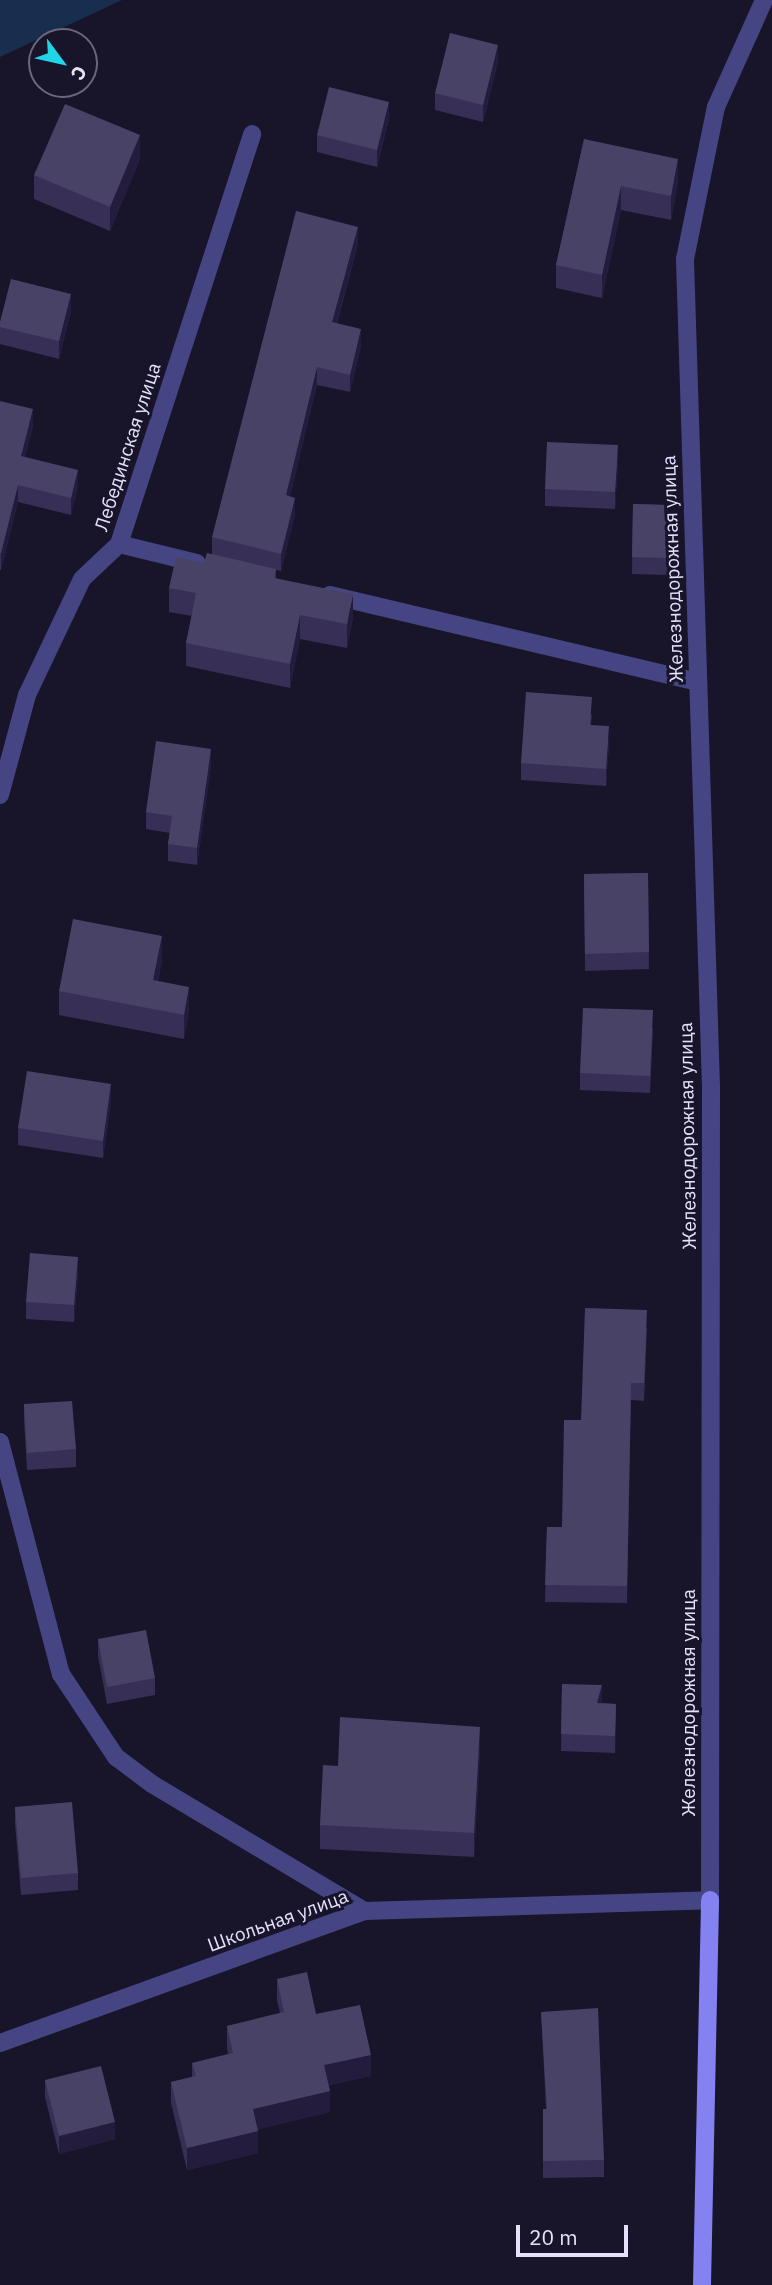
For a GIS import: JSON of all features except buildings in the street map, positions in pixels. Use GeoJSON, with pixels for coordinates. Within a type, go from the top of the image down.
{"type":"FeatureCollection","features":[{"type":"Feature","properties":{"kind":"street","name":"Железнодорожная улица"},"geometry":{"type":"LineString","coordinates":[[702,2285],[710,1900],[711,1087],[685,260],[716,107],[764,0]]}},
{"type":"Feature","properties":{"kind":"street","name":"Лебединская улица"},"geometry":{"type":"LineString","coordinates":[[0,796],[27,695],[82,579],[119,544],[252,134]]}},
{"type":"Feature","properties":{"kind":"street"},"geometry":{"type":"LineString","coordinates":[[119,544],[211,566]]}},
{"type":"Feature","properties":{"kind":"street"},"geometry":{"type":"LineString","coordinates":[[317,592],[698,682]]}},
{"type":"Feature","properties":{"kind":"street"},"geometry":{"type":"LineString","coordinates":[[0,1442],[61,1674],[116,1757],[152,1784],[364,1911]]}},
{"type":"Feature","properties":{"kind":"street","name":"Школьная улица"},"geometry":{"type":"LineString","coordinates":[[0,2043],[364,1911],[710,1900]]}},
{"type":"Feature","properties":{"kind":"water"},"geometry":{"type":"Polygon","coordinates":[[[0,0],[122,0],[62,28],[28,28],[28,44],[0,57],[0,0]]]}}]}
